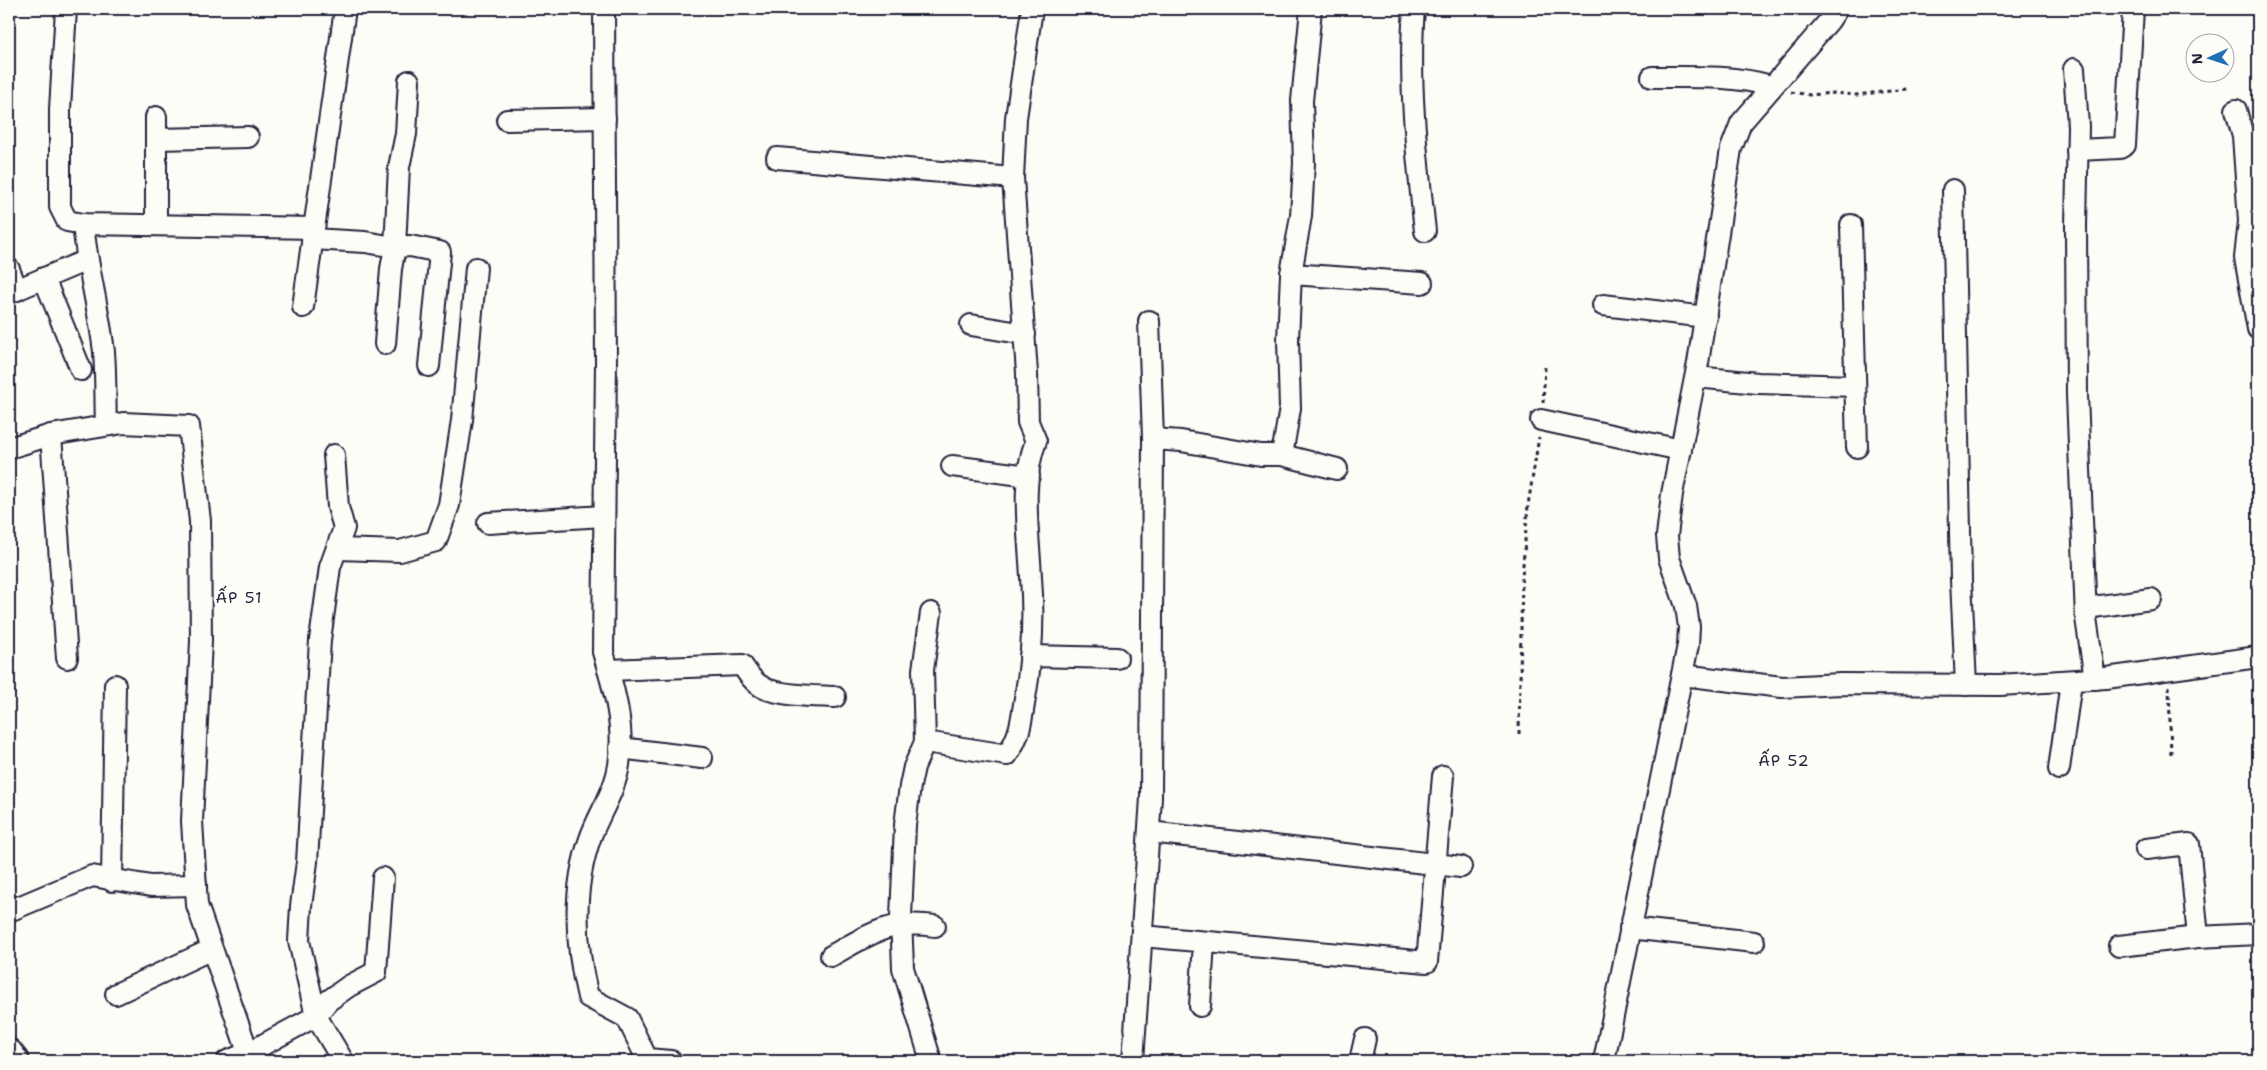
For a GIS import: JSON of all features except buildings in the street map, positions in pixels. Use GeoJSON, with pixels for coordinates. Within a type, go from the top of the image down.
{"type":"FeatureCollection","features":[{"type":"Feature","properties":{"kind":"main road"},"geometry":{"type":"LineString","coordinates":[[9,1052],[16,1061]]}},
{"type":"Feature","properties":{"kind":"street"},"geometry":{"type":"LineString","coordinates":[[66,9],[60,109],[60,207],[67,221],[83,224],[156,224],[313,234],[395,247],[410,246],[440,252],[429,366]]}},
{"type":"Feature","properties":{"kind":"street"},"geometry":{"type":"LineString","coordinates":[[303,307],[345,9]]}},
{"type":"Feature","properties":{"kind":"street"},"geometry":{"type":"LineString","coordinates":[[604,9],[603,652],[616,696],[620,748],[619,765],[609,799],[592,834],[582,863],[577,910],[580,964],[588,998],[627,1018],[644,1060],[671,1061]]}},
{"type":"Feature","properties":{"kind":"street"},"geometry":{"type":"LineString","coordinates":[[926,742],[1007,755],[1018,738],[1030,656],[1031,578],[1026,521],[1030,455],[1036,441],[1028,422],[1025,334],[1013,178],[1016,118],[1032,9]]}},
{"type":"Feature","properties":{"kind":"street"},"geometry":{"type":"LineString","coordinates":[[1282,455],[1290,408],[1288,340],[1291,274],[1301,216],[1304,163],[1302,101],[1310,9]]}},
{"type":"Feature","properties":{"kind":"street"},"geometry":{"type":"LineString","coordinates":[[1414,9],[1413,83],[1418,168],[1425,231]]}},
{"type":"Feature","properties":{"kind":"street"},"geometry":{"type":"LineString","coordinates":[[1604,1061],[1682,675],[1689,627],[1686,606],[1669,558],[1666,536],[1706,317],[1731,149],[1741,122],[1829,21],[1837,9]]}},
{"type":"Feature","properties":{"kind":"street"},"geometry":{"type":"LineString","coordinates":[[2077,150],[2120,148],[2125,145],[2133,9]]}},
{"type":"Feature","properties":{"kind":"street"},"geometry":{"type":"LineString","coordinates":[[2074,70],[2077,150],[2077,395],[2086,608],[2095,679]]}},
{"type":"Feature","properties":{"kind":"street"},"geometry":{"type":"LineString","coordinates":[[1652,77],[1716,77],[1774,83]]}},
{"type":"Feature","properties":{"kind":"street"},"geometry":{"type":"LineString","coordinates":[[386,344],[391,269],[395,247],[399,167],[406,134],[409,81]]}},
{"type":"Feature","properties":{"kind":"street"},"geometry":{"type":"LineString","coordinates":[[2236,110],[2243,136],[2249,221],[2245,258],[2258,329]]}},
{"type":"Feature","properties":{"kind":"street"},"geometry":{"type":"LineString","coordinates":[[156,117],[156,224]]}},
{"type":"Feature","properties":{"kind":"street"},"geometry":{"type":"LineString","coordinates":[[507,120],[605,118]]}},
{"type":"Feature","properties":{"kind":"street"},"geometry":{"type":"LineString","coordinates":[[156,139],[248,137]]}},
{"type":"Feature","properties":{"kind":"street"},"geometry":{"type":"LineString","coordinates":[[777,158],[1013,178]]}},
{"type":"Feature","properties":{"kind":"street"},"geometry":{"type":"LineString","coordinates":[[1953,190],[1966,685]]}},
{"type":"Feature","properties":{"kind":"street"},"geometry":{"type":"LineString","coordinates":[[83,224],[87,260],[97,305],[104,354],[106,426]]}},
{"type":"Feature","properties":{"kind":"street"},"geometry":{"type":"LineString","coordinates":[[1851,226],[1856,446]]}},
{"type":"Feature","properties":{"kind":"street"},"geometry":{"type":"LineString","coordinates":[[9,269],[13,292],[87,260]]}},
{"type":"Feature","properties":{"kind":"street"},"geometry":{"type":"LineString","coordinates":[[338,549],[400,551],[436,540],[449,506],[459,439],[476,268]]}},
{"type":"Feature","properties":{"kind":"street"},"geometry":{"type":"LineString","coordinates":[[1291,274],[1422,283]]}},
{"type":"Feature","properties":{"kind":"street"},"geometry":{"type":"LineString","coordinates":[[44,278],[81,370]]}},
{"type":"Feature","properties":{"kind":"street"},"geometry":{"type":"LineString","coordinates":[[1603,305],[1706,317]]}},
{"type":"Feature","properties":{"kind":"street"},"geometry":{"type":"LineString","coordinates":[[1133,1061],[1149,832],[1153,439],[1149,321]]}},
{"type":"Feature","properties":{"kind":"street"},"geometry":{"type":"LineString","coordinates":[[971,325],[1025,334]]}},
{"type":"Feature","properties":{"kind":"street"},"geometry":{"type":"LineString","coordinates":[[1696,376],[1758,383],[1855,386]]}},
{"type":"Feature","properties":{"kind":"street"},"geometry":{"type":"LineString","coordinates":[[1541,420],[1681,450]]}},
{"type":"Feature","properties":{"kind":"street"},"geometry":{"type":"LineString","coordinates":[[9,448],[51,435],[123,422],[189,426],[200,521],[201,641],[192,821],[197,905],[210,950],[250,1057]]}},
{"type":"Feature","properties":{"kind":"street"},"geometry":{"type":"LineString","coordinates":[[51,435],[67,658]]}},
{"type":"Feature","properties":{"kind":"street"},"geometry":{"type":"LineString","coordinates":[[1153,439],[1181,441],[1260,455],[1282,455],[1337,468]]}},
{"type":"Feature","properties":{"kind":"street"},"geometry":{"type":"LineString","coordinates":[[334,455],[338,508],[344,528],[330,567],[320,640],[307,862],[299,940],[316,1016],[343,1061]]}},
{"type":"Feature","properties":{"kind":"street"},"geometry":{"type":"LineString","coordinates":[[952,466],[1029,476]]}},
{"type":"Feature","properties":{"kind":"street"},"geometry":{"type":"LineString","coordinates":[[488,523],[604,516]]}},
{"type":"Feature","properties":{"kind":"street"},"geometry":{"type":"LineString","coordinates":[[2086,608],[2151,599]]}},
{"type":"Feature","properties":{"kind":"street"},"geometry":{"type":"LineString","coordinates":[[931,613],[923,670],[926,742],[914,767],[910,786],[905,825],[902,923],[903,968],[931,1061]]}},
{"type":"Feature","properties":{"kind":"street"},"geometry":{"type":"LineString","coordinates":[[1030,656],[1117,658]]}},
{"type":"Feature","properties":{"kind":"street"},"geometry":{"type":"LineString","coordinates":[[1682,675],[1782,687],[1841,684],[1966,685],[2071,682],[2258,657]]}},
{"type":"Feature","properties":{"kind":"street"},"geometry":{"type":"LineString","coordinates":[[608,670],[742,665],[752,679],[764,688],[803,696],[835,697]]}},
{"type":"Feature","properties":{"kind":"street"},"geometry":{"type":"LineString","coordinates":[[2059,769],[2071,682]]}},
{"type":"Feature","properties":{"kind":"street"},"geometry":{"type":"LineString","coordinates":[[112,881],[115,684]]}},
{"type":"Feature","properties":{"kind":"street"},"geometry":{"type":"LineString","coordinates":[[620,748],[702,758]]}},
{"type":"Feature","properties":{"kind":"street"},"geometry":{"type":"LineString","coordinates":[[1142,936],[1427,962],[1443,776]]}},
{"type":"Feature","properties":{"kind":"street"},"geometry":{"type":"LineString","coordinates":[[1149,832],[1435,866],[1461,867]]}},
{"type":"Feature","properties":{"kind":"street"},"geometry":{"type":"LineString","coordinates":[[2146,849],[2189,844],[2198,937]]}},
{"type":"Feature","properties":{"kind":"street"},"geometry":{"type":"LineString","coordinates":[[9,912],[92,876],[112,881],[151,886],[196,885]]}},
{"type":"Feature","properties":{"kind":"street"},"geometry":{"type":"LineString","coordinates":[[227,1061],[250,1057],[316,1016],[328,1001],[349,986],[376,972],[383,878]]}},
{"type":"Feature","properties":{"kind":"street"},"geometry":{"type":"LineString","coordinates":[[831,956],[879,929],[902,923],[935,926]]}},
{"type":"Feature","properties":{"kind":"street"},"geometry":{"type":"LineString","coordinates":[[1630,928],[1754,942]]}},
{"type":"Feature","properties":{"kind":"street"},"geometry":{"type":"LineString","coordinates":[[2119,946],[2198,937],[2258,934]]}},
{"type":"Feature","properties":{"kind":"street"},"geometry":{"type":"LineString","coordinates":[[1200,1006],[1204,942]]}},
{"type":"Feature","properties":{"kind":"street"},"geometry":{"type":"LineString","coordinates":[[116,994],[210,950]]}},
{"type":"Feature","properties":{"kind":"street"},"geometry":{"type":"LineString","coordinates":[[1360,1061],[1366,1039]]}},
{"type":"Feature","properties":{"kind":"path"},"geometry":{"type":"LineString","coordinates":[[1774,83],[1792,93],[1810,95],[1833,93],[1876,94],[1906,89]]}},
{"type":"Feature","properties":{"kind":"path"},"geometry":{"type":"LineString","coordinates":[[1519,734],[1522,577],[1528,505],[1541,420],[1545,367]]}},
{"type":"Feature","properties":{"kind":"path"},"geometry":{"type":"LineString","coordinates":[[2170,670],[2171,756]]}},
{"type":"Feature","properties":{"kind":"district","name":"ẤP 51"},"geometry":{"type":"Point","coordinates":[239,597]}},
{"type":"Feature","properties":{"kind":"district","name":"ẤP 52"},"geometry":{"type":"Point","coordinates":[1784,760]}}]}
